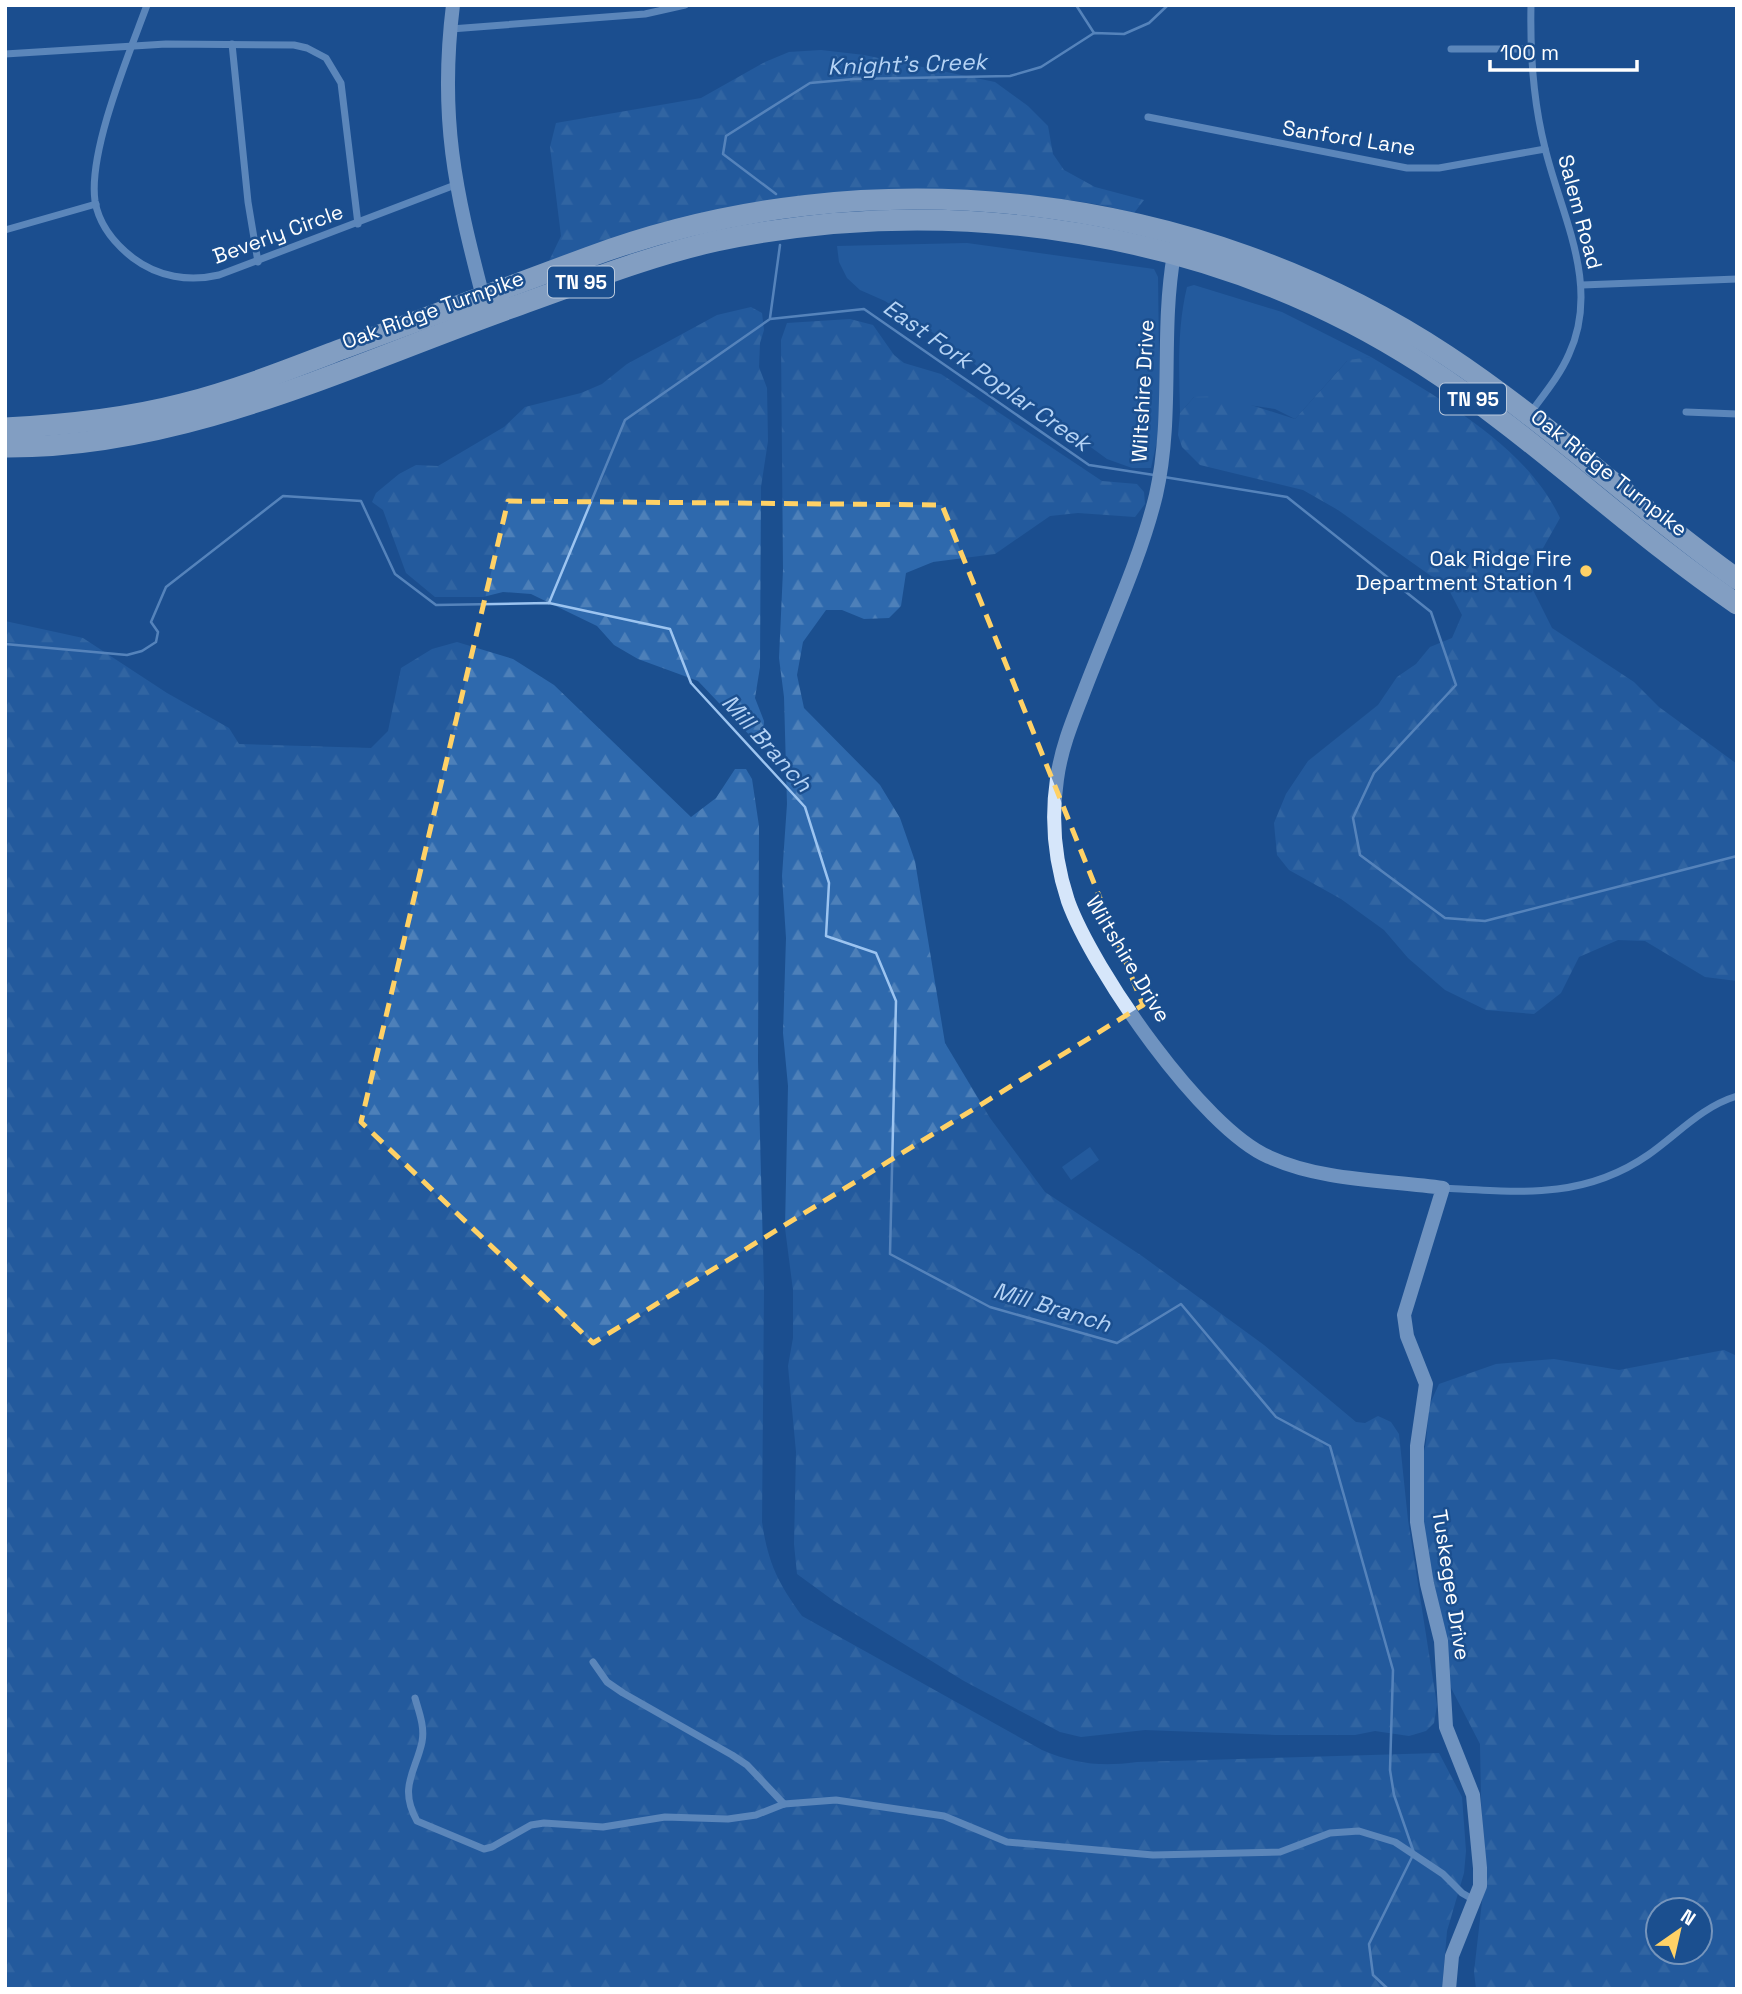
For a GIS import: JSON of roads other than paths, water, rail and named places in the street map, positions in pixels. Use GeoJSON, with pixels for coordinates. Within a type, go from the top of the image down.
{"type":"FeatureCollection","features":[{"type":"Feature","properties":{"kind":"highway","name":"Oak Ridge Turnpike"},"geometry":{"type":"LineString","coordinates":[[5,428],[116,418],[179,405],[485,306],[712,242],[817,225],[900,219],[967,210],[1097,236],[1176,244],[1318,308],[1421,363],[1523,423],[1624,504],[1737,604]]}},
{"type":"Feature","properties":{"kind":"highway","name":"Oak Ridge Turnpike"},"geometry":{"type":"LineString","coordinates":[[5,447],[105,441],[217,416],[485,306]]}},
{"type":"Feature","properties":{"kind":"highway","name":"Oak Ridge Turnpike"},"geometry":{"type":"LineString","coordinates":[[1624,504],[1737,579]]}},
{"type":"Feature","properties":{"kind":"street","name":"Beverly Circle"},"geometry":{"type":"LineString","coordinates":[[147,5],[100,146],[96,204],[104,227],[117,245],[153,271],[199,278],[258,262],[455,186]]}},
{"type":"Feature","properties":{"kind":"street"},"geometry":{"type":"LineString","coordinates":[[453,5],[446,96],[455,186],[485,306]]}},
{"type":"Feature","properties":{"kind":"street"},"geometry":{"type":"LineString","coordinates":[[450,30],[645,14],[685,5]]}},
{"type":"Feature","properties":{"kind":"street","name":"Salem Road"},"geometry":{"type":"LineString","coordinates":[[1523,423],[1570,354],[1578,328],[1582,285],[1570,232],[1545,149],[1530,49],[1531,5]]}},
{"type":"Feature","properties":{"kind":"street"},"geometry":{"type":"LineString","coordinates":[[232,44],[248,202],[258,262]]}},
{"type":"Feature","properties":{"kind":"street"},"geometry":{"type":"LineString","coordinates":[[5,54],[132,46],[232,44],[307,48],[326,58],[341,83],[358,223]]}},
{"type":"Feature","properties":{"kind":"street"},"geometry":{"type":"LineString","coordinates":[[1451,49],[1530,49]]}},
{"type":"Feature","properties":{"kind":"street","name":"Sanford Lane"},"geometry":{"type":"LineString","coordinates":[[1148,117],[1407,168],[1439,168],[1545,149]]}},
{"type":"Feature","properties":{"kind":"street"},"geometry":{"type":"LineString","coordinates":[[5,230],[96,204]]}},
{"type":"Feature","properties":{"kind":"street","name":"Wiltshire Drive"},"geometry":{"type":"LineString","coordinates":[[1176,244],[1169,279],[1167,408],[1157,490],[1066,739],[1057,778],[1056,847],[1073,913],[1108,976],[1170,1067],[1202,1106],[1237,1138],[1268,1157],[1300,1168],[1443,1188],[1532,1191],[1595,1183],[1617,1174],[1650,1154],[1708,1108],[1737,1096]]}},
{"type":"Feature","properties":{"kind":"street"},"geometry":{"type":"LineString","coordinates":[[1582,285],[1737,279]]}},
{"type":"Feature","properties":{"kind":"street"},"geometry":{"type":"LineString","coordinates":[[1686,412],[1737,414]]}},
{"type":"Feature","properties":{"kind":"street","name":"Tuskegee Drive"},"geometry":{"type":"LineString","coordinates":[[1443,1188],[1404,1315],[1407,1336],[1426,1384],[1417,1446],[1417,1522],[1427,1584],[1441,1640],[1446,1727],[1470,1783],[1476,1811],[1480,1877],[1452,1956],[1449,1989]]}},
{"type":"Feature","properties":{"kind":"street"},"geometry":{"type":"LineString","coordinates":[[593,1662],[607,1682],[623,1693],[747,1765],[784,1804]]}},
{"type":"Feature","properties":{"kind":"street"},"geometry":{"type":"LineString","coordinates":[[415,1698],[422,1722],[422,1741],[409,1779],[412,1812],[416,1821],[484,1849],[531,1825],[544,1823],[603,1827],[665,1817],[728,1819],[756,1815],[784,1804],[836,1800],[944,1816],[1007,1842],[1153,1856],[1280,1852],[1345,1830],[1395,1842],[1451,1880],[1462,1894],[1474,1900]]}},
{"type":"Feature","properties":{"kind":"waterway"},"geometry":{"type":"LineString","coordinates":[[1076,5],[1094,33]]}},
{"type":"Feature","properties":{"kind":"waterway","name":"Knight's Creek"},"geometry":{"type":"LineString","coordinates":[[776,194],[723,154],[726,136],[810,83],[854,79],[1010,76],[1041,67],[1094,33],[1124,34],[1149,23],[1168,5]]}},
{"type":"Feature","properties":{"kind":"waterway","name":"Knight's Creek"},"geometry":{"type":"LineString","coordinates":[[770,318],[780,245]]}},
{"type":"Feature","properties":{"kind":"waterway","name":"East Fork Poplar Creek"},"geometry":{"type":"LineString","coordinates":[[549,603],[625,420],[770,319],[864,309],[1089,465],[1154,475]]}},
{"type":"Feature","properties":{"kind":"waterway","name":"East Fork Poplar Creek"},"geometry":{"type":"LineString","coordinates":[[1164,477],[1287,497],[1431,612],[1456,685],[1374,773],[1353,818],[1360,855],[1445,918],[1485,921],[1737,856]]}},
{"type":"Feature","properties":{"kind":"waterway","name":"Mill Branch"},"geometry":{"type":"LineString","coordinates":[[5,644],[127,655],[142,651],[156,642],[158,632],[151,622],[166,587],[283,496],[361,501],[395,574],[436,605],[549,603],[670,629],[691,683],[805,807],[829,883],[826,936],[876,953],[896,1001],[890,1254],[990,1307],[1117,1343],[1181,1304],[1276,1417],[1330,1446],[1393,1670],[1390,1770],[1394,1795],[1414,1853],[1369,1944],[1373,1975],[1388,1989]]}},
{"type":"Feature","properties":{"kind":"place","name":"Oak Ridge Fire Department Station 1"},"geometry":{"type":"Point","coordinates":[1586,571]}}]}
